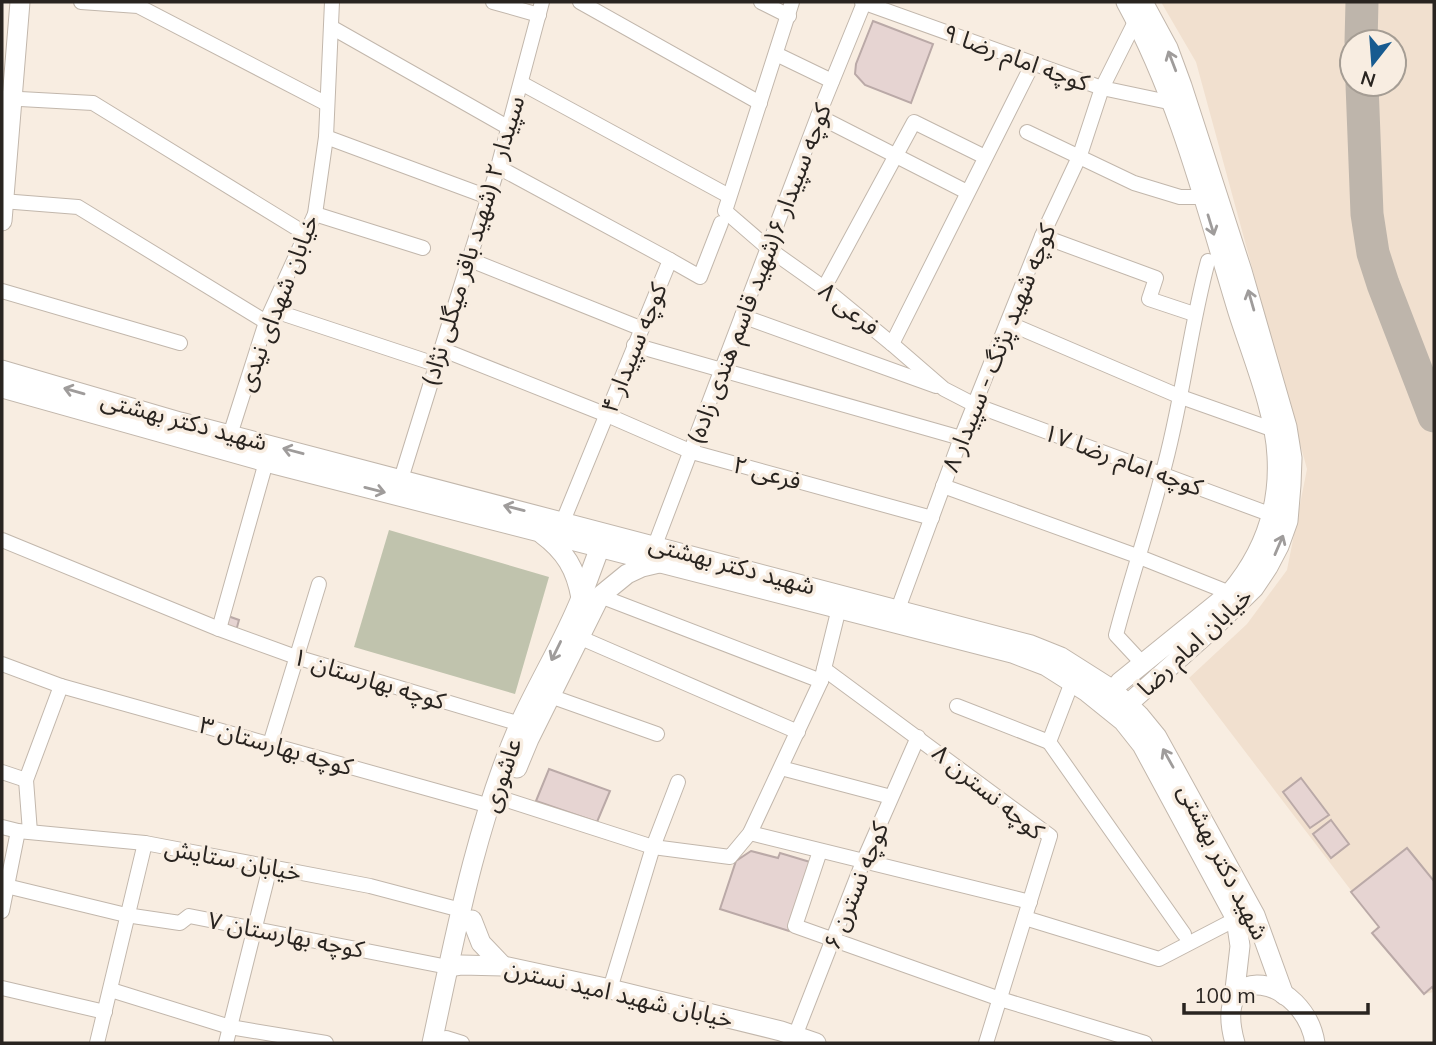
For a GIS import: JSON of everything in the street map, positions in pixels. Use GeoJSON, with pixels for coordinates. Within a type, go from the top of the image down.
{"type":"FeatureCollection","features":[{"type":"Feature","properties":{"kind":"main road"},"geometry":{"type":"LineString","coordinates":[[3,208],[6,98],[20,2]]}},
{"type":"Feature","properties":{"kind":"main road","name":"خیابان امام رضا"},"geometry":{"type":"LineString","coordinates":[[1117,701],[1143,664],[1254,588],[1268,568],[1288,521],[1292,458],[1287,427],[1242,271],[1168,48],[1140,11],[1126,2]]}},
{"type":"Feature","properties":{"kind":"main road","name":"خیابان امام رضا"},"geometry":{"type":"LineString","coordinates":[[1117,701],[1205,624],[1255,560],[1272,515],[1276,484],[1274,430],[1173,103],[1140,11]]}},
{"type":"Feature","properties":{"kind":"main road","name":"شهید دکتر بهشتی"},"geometry":{"type":"LineString","coordinates":[[2,370],[230,435],[563,521],[610,544]]}},
{"type":"Feature","properties":{"kind":"main road","name":"شهید دکتر بهشتی"},"geometry":{"type":"LineString","coordinates":[[2,388],[267,462],[538,531],[658,554],[898,609],[1031,645],[1061,657],[1157,737],[1255,915],[1284,995]]}},
{"type":"Feature","properties":{"kind":"main road"},"geometry":{"type":"LineString","coordinates":[[538,531],[557,545],[570,562],[587,605]]}},
{"type":"Feature","properties":{"kind":"main road"},"geometry":{"type":"LineString","coordinates":[[587,605],[610,544]]}},
{"type":"Feature","properties":{"kind":"main road","name":"شهید دکتر بهشتی"},"geometry":{"type":"LineString","coordinates":[[658,554],[839,608],[1012,653],[1046,666],[1072,682],[1117,701],[1236,919],[1240,946],[1230,1013],[1235,1043]]}},
{"type":"Feature","properties":{"kind":"main road","name":"عاشوری"},"geometry":{"type":"LineString","coordinates":[[446,1042],[455,966],[466,915],[520,724],[587,605],[658,554]]}},
{"type":"Feature","properties":{"kind":"main road","name":"عاشوری"},"geometry":{"type":"LineString","coordinates":[[497,803],[581,638],[587,605]]}},
{"type":"Feature","properties":{"kind":"main road"},"geometry":{"type":"LineString","coordinates":[[466,915],[481,943],[503,966]]}},
{"type":"Feature","properties":{"kind":"main road","name":"خیابان شهید امید نسترن"},"geometry":{"type":"LineString","coordinates":[[455,966],[503,966],[610,989],[784,1037],[816,1043]]}},
{"type":"Feature","properties":{"kind":"main road"},"geometry":{"type":"LineString","coordinates":[[1234,998],[1244,987],[1258,984],[1273,987],[1307,1017],[1315,1043]]}},
{"type":"Feature","properties":{"kind":"street"},"geometry":{"type":"LineString","coordinates":[[81,2],[138,6],[327,104]]}},
{"type":"Feature","properties":{"kind":"street","name":"خیابان شهدای نیدی"},"geometry":{"type":"LineString","coordinates":[[230,435],[269,316],[315,214],[326,137],[332,2]]}},
{"type":"Feature","properties":{"kind":"street"},"geometry":{"type":"LineString","coordinates":[[493,2],[541,8]]}},
{"type":"Feature","properties":{"kind":"street"},"geometry":{"type":"LineString","coordinates":[[580,2],[760,103]]}},
{"type":"Feature","properties":{"kind":"street"},"geometry":{"type":"LineString","coordinates":[[761,2],[790,9]]}},
{"type":"Feature","properties":{"kind":"street","name":"کوچه امام رضا ۹"},"geometry":{"type":"LineString","coordinates":[[863,2],[1102,88],[1173,103]]}},
{"type":"Feature","properties":{"kind":"street","name":"کوچه سپیدار ۶(شهید قاسم هندی زاده)"},"geometry":{"type":"LineString","coordinates":[[658,554],[742,316],[863,2]]}},
{"type":"Feature","properties":{"kind":"street","name":"سپیدار ۲ (شهید باقر میگلی نژاد)"},"geometry":{"type":"LineString","coordinates":[[401,479],[498,167],[541,8]]}},
{"type":"Feature","properties":{"kind":"street","name":"کوچه سپیدار ۴"},"geometry":{"type":"LineString","coordinates":[[563,521],[670,260],[700,277],[723,217],[790,9]]}},
{"type":"Feature","properties":{"kind":"street","name":"کوچه شهید پژنگ - سپیدار ۸"},"geometry":{"type":"LineString","coordinates":[[898,609],[961,438],[1042,236],[1080,155],[1102,88],[1140,11]]}},
{"type":"Feature","properties":{"kind":"street"},"geometry":{"type":"LineString","coordinates":[[331,27],[509,128]]}},
{"type":"Feature","properties":{"kind":"street"},"geometry":{"type":"LineString","coordinates":[[776,54],[832,80]]}},
{"type":"Feature","properties":{"kind":"street"},"geometry":{"type":"LineString","coordinates":[[892,344],[1032,65]]}},
{"type":"Feature","properties":{"kind":"street"},"geometry":{"type":"LineString","coordinates":[[521,83],[730,196]]}},
{"type":"Feature","properties":{"kind":"street"},"geometry":{"type":"LineString","coordinates":[[6,98],[93,103],[306,234]]}},
{"type":"Feature","properties":{"kind":"street"},"geometry":{"type":"LineString","coordinates":[[818,116],[967,192]]}},
{"type":"Feature","properties":{"kind":"street"},"geometry":{"type":"LineString","coordinates":[[824,288],[914,122],[985,157]]}},
{"type":"Feature","properties":{"kind":"street"},"geometry":{"type":"LineString","coordinates":[[1027,132],[1134,183],[1180,197],[1203,197]]}},
{"type":"Feature","properties":{"kind":"street"},"geometry":{"type":"LineString","coordinates":[[326,137],[488,197]]}},
{"type":"Feature","properties":{"kind":"street"},"geometry":{"type":"LineString","coordinates":[[498,167],[670,260]]}},
{"type":"Feature","properties":{"kind":"street"},"geometry":{"type":"LineString","coordinates":[[3,208],[78,207],[269,316],[348,335],[435,364]]}},
{"type":"Feature","properties":{"kind":"street"},"geometry":{"type":"LineString","coordinates":[[315,214],[423,248]]}},
{"type":"Feature","properties":{"kind":"street","name":"فرعی ۸"},"geometry":{"type":"LineString","coordinates":[[723,217],[824,288],[944,389],[975,405]]}},
{"type":"Feature","properties":{"kind":"street"},"geometry":{"type":"LineString","coordinates":[[1042,236],[1156,278],[1149,299],[1194,314]]}},
{"type":"Feature","properties":{"kind":"street"},"geometry":{"type":"LineString","coordinates":[[468,259],[640,328]]}},
{"type":"Feature","properties":{"kind":"street"},"geometry":{"type":"LineString","coordinates":[[1143,664],[1116,635],[1162,475],[1181,397],[1194,314],[1208,261]]}},
{"type":"Feature","properties":{"kind":"street"},"geometry":{"type":"LineString","coordinates":[[2,291],[180,344]]}},
{"type":"Feature","properties":{"kind":"street"},"geometry":{"type":"LineString","coordinates":[[742,316],[944,389]]}},
{"type":"Feature","properties":{"kind":"street"},"geometry":{"type":"LineString","coordinates":[[1008,323],[1181,397],[1274,430]]}},
{"type":"Feature","properties":{"kind":"street"},"geometry":{"type":"LineString","coordinates":[[634,345],[961,438]]}},
{"type":"Feature","properties":{"kind":"street","name":"فرعی ۲"},"geometry":{"type":"LineString","coordinates":[[441,349],[692,452],[932,518]]}},
{"type":"Feature","properties":{"kind":"street","name":"کوچه امام رضا ۱۷"},"geometry":{"type":"LineString","coordinates":[[975,405],[1272,515]]}},
{"type":"Feature","properties":{"kind":"street"},"geometry":{"type":"LineString","coordinates":[[219,629],[267,462]]}},
{"type":"Feature","properties":{"kind":"street"},"geometry":{"type":"LineString","coordinates":[[943,486],[1137,556],[1230,593]]}},
{"type":"Feature","properties":{"kind":"street","name":"کوچه بهارستان ۱"},"geometry":{"type":"LineString","coordinates":[[2,540],[219,629],[296,657],[520,724]]}},
{"type":"Feature","properties":{"kind":"street"},"geometry":{"type":"LineString","coordinates":[[270,744],[319,584]]}},
{"type":"Feature","properties":{"kind":"street","name":"کوچه نسترن ۸"},"geometry":{"type":"LineString","coordinates":[[587,605],[823,675],[918,737],[1050,836],[986,1043]]}},
{"type":"Feature","properties":{"kind":"street"},"geometry":{"type":"LineString","coordinates":[[839,608],[823,675],[750,833],[1030,902]]}},
{"type":"Feature","properties":{"kind":"street"},"geometry":{"type":"LineString","coordinates":[[581,638],[798,732]]}},
{"type":"Feature","properties":{"kind":"street","name":"کوچه بهارستان ۳"},"geometry":{"type":"LineString","coordinates":[[2,664],[61,686],[497,803],[653,848],[730,857],[750,833]]}},
{"type":"Feature","properties":{"kind":"street"},"geometry":{"type":"LineString","coordinates":[[1049,742],[1072,682]]}},
{"type":"Feature","properties":{"kind":"street"},"geometry":{"type":"LineString","coordinates":[[2,911],[4,885],[24,832],[26,780],[61,686]]}},
{"type":"Feature","properties":{"kind":"street"},"geometry":{"type":"LineString","coordinates":[[550,696],[657,734]]}},
{"type":"Feature","properties":{"kind":"street"},"geometry":{"type":"LineString","coordinates":[[957,706],[1049,742],[1184,934]]}},
{"type":"Feature","properties":{"kind":"street","name":"کوچه نسترن ۶"},"geometry":{"type":"LineString","coordinates":[[784,1037],[834,940],[863,862],[918,737]]}},
{"type":"Feature","properties":{"kind":"street"},"geometry":{"type":"LineString","coordinates":[[781,768],[891,797]]}},
{"type":"Feature","properties":{"kind":"street"},"geometry":{"type":"LineString","coordinates":[[2,772],[26,780]]}},
{"type":"Feature","properties":{"kind":"street"},"geometry":{"type":"LineString","coordinates":[[610,989],[653,848],[678,782]]}},
{"type":"Feature","properties":{"kind":"street","name":"خیابان ستایش"},"geometry":{"type":"LineString","coordinates":[[2,827],[24,832],[145,843],[370,886],[466,915]]}},
{"type":"Feature","properties":{"kind":"street"},"geometry":{"type":"LineString","coordinates":[[97,1043],[145,843]]}},
{"type":"Feature","properties":{"kind":"street"},"geometry":{"type":"LineString","coordinates":[[820,851],[795,926],[1000,999],[1145,1043]]}},
{"type":"Feature","properties":{"kind":"street"},"geometry":{"type":"LineString","coordinates":[[226,1043],[270,867]]}},
{"type":"Feature","properties":{"kind":"street","name":"کوچه بهارستان ۷"},"geometry":{"type":"LineString","coordinates":[[4,885],[126,915],[180,923],[189,916],[455,966]]}},
{"type":"Feature","properties":{"kind":"street"},"geometry":{"type":"LineString","coordinates":[[1025,918],[1159,959],[1236,919]]}},
{"type":"Feature","properties":{"kind":"street"},"geometry":{"type":"LineString","coordinates":[[2,988],[105,1012]]}},
{"type":"Feature","properties":{"kind":"street"},"geometry":{"type":"LineString","coordinates":[[111,990],[230,1027],[326,1043]]}},
{"type":"Feature","properties":{"kind":"shaded area"},"geometry":{"type":"Polygon","coordinates":[[[1161,2],[1434,2],[1434,992],[1424,994],[1372,933],[1379,927],[1189,678],[1247,624],[1287,570],[1307,469],[1196,62],[1161,2]]]}},
{"type":"Feature","properties":{"kind":"green space"},"geometry":{"type":"Polygon","coordinates":[[[389,530],[549,577],[515,694],[354,647],[389,530]]]}},
{"type":"Feature","properties":{"kind":"building"},"geometry":{"type":"Polygon","coordinates":[[[873,21],[933,44],[911,103],[865,85],[855,74],[856,64],[873,21]]]}},
{"type":"Feature","properties":{"kind":"building"},"geometry":{"type":"Polygon","coordinates":[[[225,615],[239,620],[236,631],[222,626],[225,615]]]}},
{"type":"Feature","properties":{"kind":"building"},"geometry":{"type":"Polygon","coordinates":[[[549,769],[610,791],[597,822],[536,801],[549,769]]]}},
{"type":"Feature","properties":{"kind":"building"},"geometry":{"type":"Polygon","coordinates":[[[1301,778],[1329,815],[1310,828],[1283,792],[1301,778]]]}},
{"type":"Feature","properties":{"kind":"building"},"geometry":{"type":"Polygon","coordinates":[[[1331,820],[1349,844],[1331,858],[1313,834],[1331,820]]]}},
{"type":"Feature","properties":{"kind":"building"},"geometry":{"type":"Polygon","coordinates":[[[1407,848],[1434,881],[1434,990],[1432,987],[1424,994],[1372,933],[1379,927],[1351,892],[1407,848]]]}},
{"type":"Feature","properties":{"kind":"building"},"geometry":{"type":"Polygon","coordinates":[[[751,851],[778,858],[780,853],[810,862],[789,931],[720,909],[736,861],[751,851]]]}},
{"type":"Feature","properties":{"kind":"taxiway"},"geometry":{"type":"LineString","coordinates":[[1361,28],[1362,2]]}},
{"type":"Feature","properties":{"kind":"taxiway"},"geometry":{"type":"LineString","coordinates":[[1363,98],[1367,214],[1373,253],[1434,416]]}}]}
